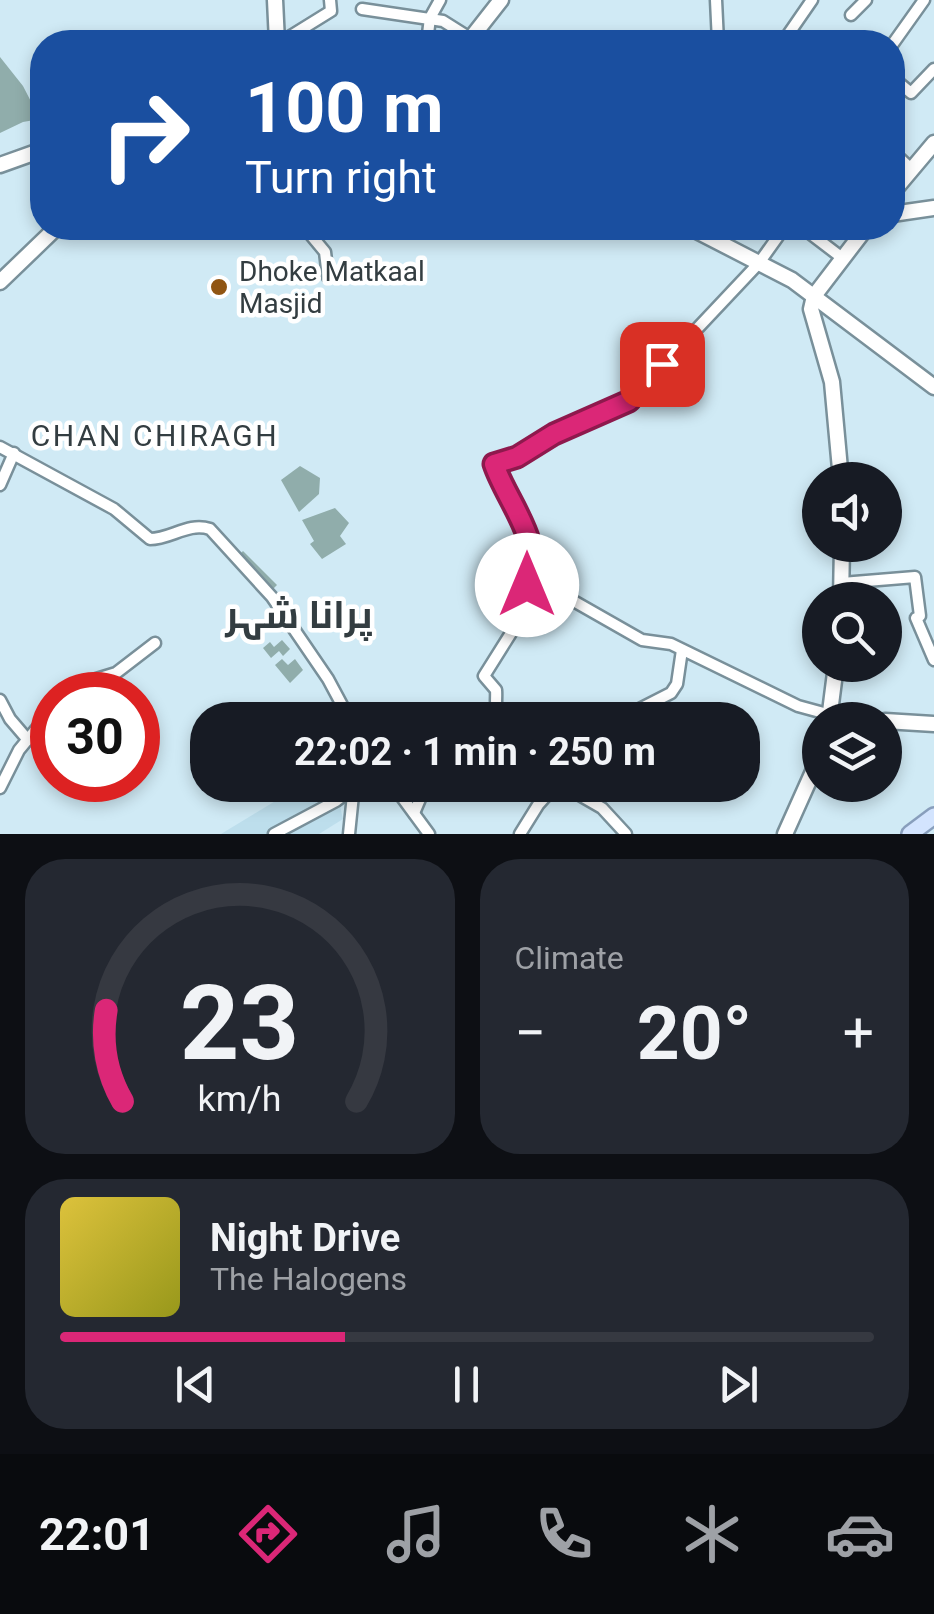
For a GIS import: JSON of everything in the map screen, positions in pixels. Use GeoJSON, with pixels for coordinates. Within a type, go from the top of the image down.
{"type":"FeatureCollection","features":[{"type":"Feature","properties":{"kind":"main road"},"geometry":{"type":"LineString","coordinates":[[910,834],[934,816]]}},
{"type":"Feature","properties":{"kind":"street"},"geometry":{"type":"LineString","coordinates":[[275,0],[278,30]]}},
{"type":"Feature","properties":{"kind":"street"},"geometry":{"type":"LineString","coordinates":[[296,30],[309,22],[312,25],[331,11],[330,0]]}},
{"type":"Feature","properties":{"kind":"street"},"geometry":{"type":"LineString","coordinates":[[428,30],[440,0]]}},
{"type":"Feature","properties":{"kind":"street"},"geometry":{"type":"LineString","coordinates":[[477,30],[501,0]]}},
{"type":"Feature","properties":{"kind":"street"},"geometry":{"type":"LineString","coordinates":[[716,0],[717,30]]}},
{"type":"Feature","properties":{"kind":"street"},"geometry":{"type":"LineString","coordinates":[[791,30],[812,0]]}},
{"type":"Feature","properties":{"kind":"street"},"geometry":{"type":"LineString","coordinates":[[851,14],[866,0]]}},
{"type":"Feature","properties":{"kind":"street"},"geometry":{"type":"LineString","coordinates":[[903,30],[924,0]]}},
{"type":"Feature","properties":{"kind":"street"},"geometry":{"type":"LineString","coordinates":[[362,9],[394,6],[443,21],[455,30]]}},
{"type":"Feature","properties":{"kind":"street"},"geometry":{"type":"LineString","coordinates":[[905,88],[911,93],[934,68]]}},
{"type":"Feature","properties":{"kind":"street"},"geometry":{"type":"LineString","coordinates":[[905,175],[934,142]]}},
{"type":"Feature","properties":{"kind":"street"},"geometry":{"type":"LineString","coordinates":[[0,165],[30,154]]}},
{"type":"Feature","properties":{"kind":"street"},"geometry":{"type":"LineString","coordinates":[[905,166],[909,170]]}},
{"type":"Feature","properties":{"kind":"street"},"geometry":{"type":"LineString","coordinates":[[905,212],[934,208]]}},
{"type":"Feature","properties":{"kind":"street"},"geometry":{"type":"LineString","coordinates":[[0,282],[44,240]]}},
{"type":"Feature","properties":{"kind":"street"},"geometry":{"type":"LineString","coordinates":[[315,240],[324,252],[328,277]]}},
{"type":"Feature","properties":{"kind":"street"},"geometry":{"type":"LineString","coordinates":[[714,240],[814,296],[934,388]]}},
{"type":"Feature","properties":{"kind":"street"},"geometry":{"type":"LineString","coordinates":[[495,702],[497,694],[484,676],[516,625],[534,572],[524,522],[504,493],[494,464],[517,457],[554,434],[629,401],[775,240]]}},
{"type":"Feature","properties":{"kind":"street"},"geometry":{"type":"LineString","coordinates":[[820,240],[842,256]]}},
{"type":"Feature","properties":{"kind":"street"},"geometry":{"type":"LineString","coordinates":[[839,462],[832,382],[812,309],[814,296],[856,240]]}},
{"type":"Feature","properties":{"kind":"street"},"geometry":{"type":"LineString","coordinates":[[0,447],[114,509],[150,539],[200,526],[210,529],[272,597],[340,702]]}},
{"type":"Feature","properties":{"kind":"street"},"geometry":{"type":"LineString","coordinates":[[0,485],[14,454]]}},
{"type":"Feature","properties":{"kind":"street"},"geometry":{"type":"LineString","coordinates":[[854,582],[915,577],[918,617],[934,660]]}},
{"type":"Feature","properties":{"kind":"street"},"geometry":{"type":"LineString","coordinates":[[527,585],[556,591],[642,640],[666,642],[802,707]]}},
{"type":"Feature","properties":{"kind":"street"},"geometry":{"type":"LineString","coordinates":[[117,672],[155,643]]}},
{"type":"Feature","properties":{"kind":"street"},"geometry":{"type":"LineString","coordinates":[[654,702],[670,694],[676,684],[682,650]]}},
{"type":"Feature","properties":{"kind":"street"},"geometry":{"type":"LineString","coordinates":[[0,700],[28,740]]}},
{"type":"Feature","properties":{"kind":"street"},"geometry":{"type":"LineString","coordinates":[[902,722],[934,724]]}},
{"type":"Feature","properties":{"kind":"street"},"geometry":{"type":"LineString","coordinates":[[0,788],[19,750],[30,738]]}},
{"type":"Feature","properties":{"kind":"street"},"geometry":{"type":"LineString","coordinates":[[786,834],[802,797]]}},
{"type":"Feature","properties":{"kind":"street"},"geometry":{"type":"LineString","coordinates":[[274,834],[334,802]]}},
{"type":"Feature","properties":{"kind":"street"},"geometry":{"type":"LineString","coordinates":[[349,834],[352,802]]}},
{"type":"Feature","properties":{"kind":"street"},"geometry":{"type":"LineString","coordinates":[[406,802],[429,834]]}},
{"type":"Feature","properties":{"kind":"street"},"geometry":{"type":"LineString","coordinates":[[414,813],[419,802]]}},
{"type":"Feature","properties":{"kind":"street"},"geometry":{"type":"LineString","coordinates":[[520,834],[541,802]]}},
{"type":"Feature","properties":{"kind":"street"},"geometry":{"type":"LineString","coordinates":[[591,802],[602,808],[626,834]]}},
{"type":"Feature","properties":{"kind":"shaded area"},"geometry":{"type":"Polygon","coordinates":[[[274,802],[339,802],[343,819],[319,834],[221,834],[274,802]]]}},
{"type":"Feature","properties":{"kind":"building"},"geometry":{"type":"Polygon","coordinates":[[[0,57],[30,100],[30,121],[0,133],[0,57]]]}},
{"type":"Feature","properties":{"kind":"building"},"geometry":{"type":"Polygon","coordinates":[[[300,466],[320,478],[319,494],[299,512],[281,480],[300,466]]]}},
{"type":"Feature","properties":{"kind":"building"},"geometry":{"type":"Polygon","coordinates":[[[335,508],[349,523],[340,536],[346,544],[322,559],[310,544],[314,541],[302,520],[335,508]]]}},
{"type":"Feature","properties":{"kind":"building"},"geometry":{"type":"Polygon","coordinates":[[[243,551],[277,585],[272,590],[240,554],[243,551]]]}},
{"type":"Feature","properties":{"kind":"building"},"geometry":{"type":"Polygon","coordinates":[[[282,640],[290,649],[283,656],[279,651],[271,658],[263,648],[270,642],[274,647],[282,640]]]}},
{"type":"Feature","properties":{"kind":"building"},"geometry":{"type":"Polygon","coordinates":[[[282,659],[288,665],[295,659],[303,670],[290,683],[275,665],[282,659]]]}},
{"type":"Feature","properties":{"kind":"place","name":"Dhoke Matkaal Masjid"},"geometry":{"type":"Point","coordinates":[219,287]}},
{"type":"Feature","properties":{"kind":"district","name":"CHAN CHIRAGH"},"geometry":{"type":"Point","coordinates":[155,435]}},
{"type":"Feature","properties":{"kind":"district","name":"پرانا شہر"},"geometry":{"type":"Point","coordinates":[299,615]}},
{"type":"Feature","properties":{"kind":"route"},"geometry":{"type":"LineString","coordinates":[[527,585],[534,572],[524,522],[504,493],[494,464],[517,457],[554,434],[629,401],[662,364]]}}]}
